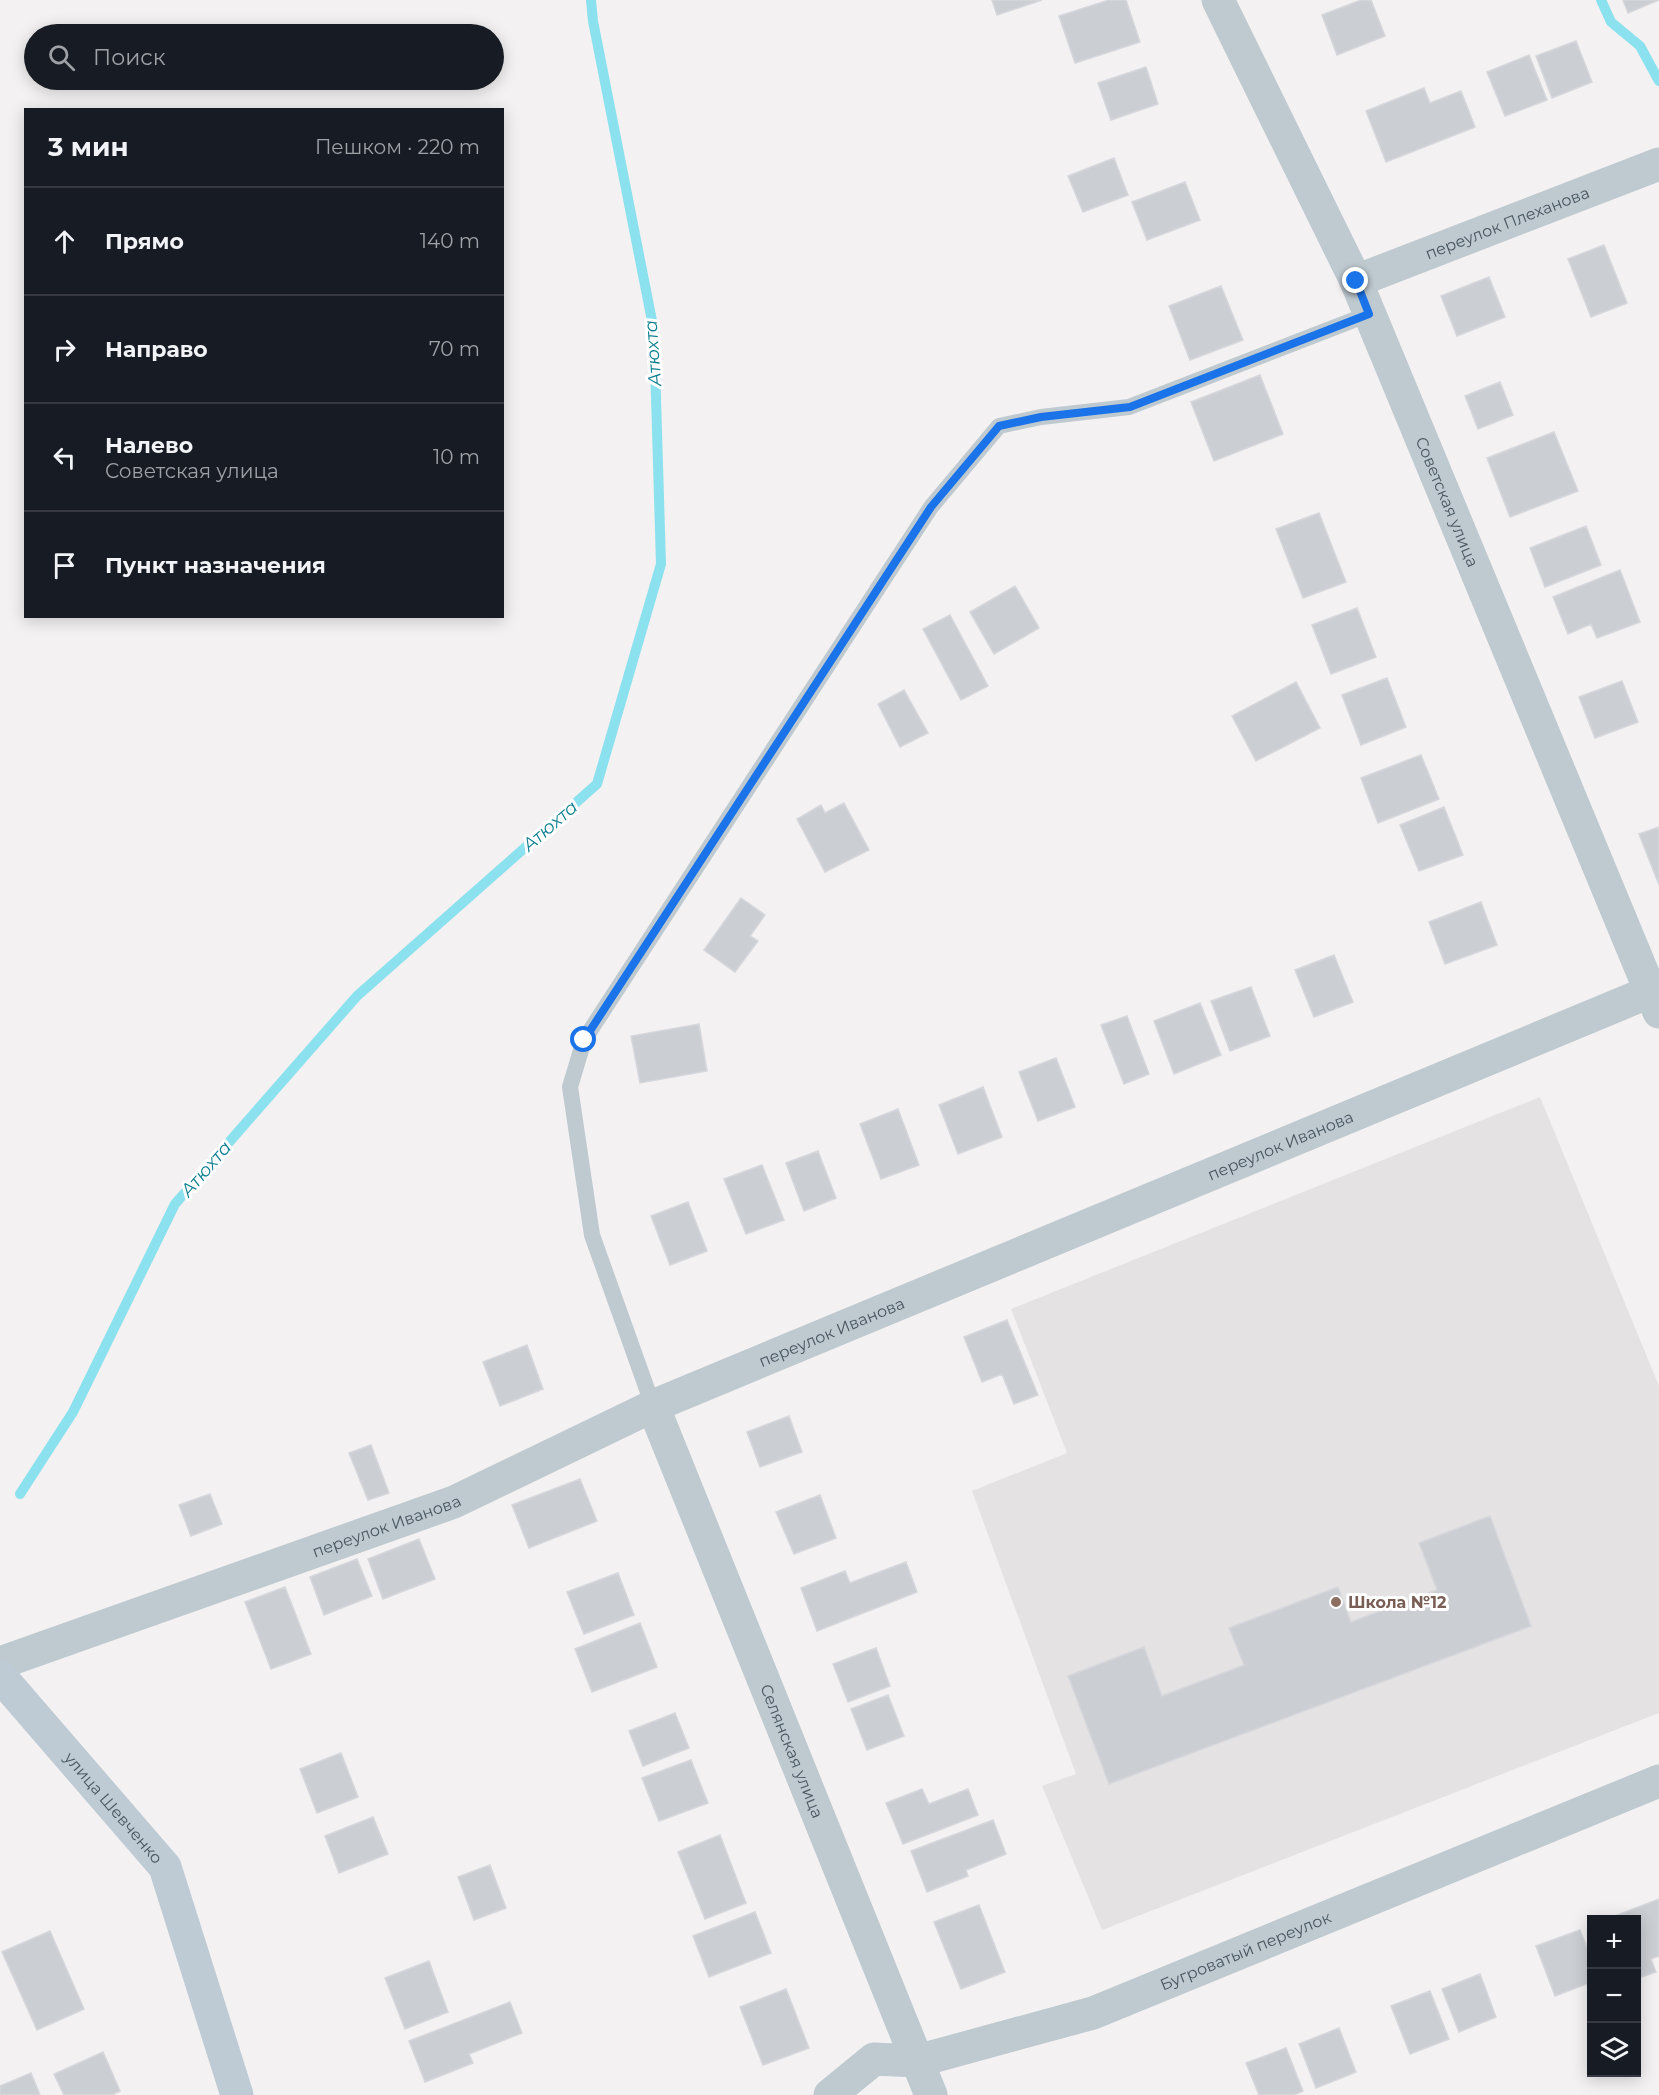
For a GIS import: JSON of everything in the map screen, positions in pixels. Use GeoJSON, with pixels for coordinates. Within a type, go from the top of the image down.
{"type":"FeatureCollection","features":[{"type":"Feature","properties":{"kind":"street","name":"Советская улица"},"geometry":{"type":"LineString","coordinates":[[1218,0],[1356,281],[1656,997]]}},
{"type":"Feature","properties":{"kind":"street","name":"переулок Плеханова"},"geometry":{"type":"LineString","coordinates":[[1356,281],[1659,164]]}},
{"type":"Feature","properties":{"kind":"street","name":"переулок Иванова"},"geometry":{"type":"LineString","coordinates":[[0,1663],[454,1502],[653,1406],[1656,997]]}},
{"type":"Feature","properties":{"kind":"street","name":"Селянская улица"},"geometry":{"type":"LineString","coordinates":[[653,1406],[931,2095]]}},
{"type":"Feature","properties":{"kind":"street","name":"улица Шевченко"},"geometry":{"type":"LineString","coordinates":[[0,1676],[165,1867],[237,2095]]}},
{"type":"Feature","properties":{"kind":"street","name":"Бугроватый переулок"},"geometry":{"type":"LineString","coordinates":[[830,2095],[874,2059],[917,2061],[1093,2013],[1659,1781]]}},
{"type":"Feature","properties":{"kind":"lane"},"geometry":{"type":"LineString","coordinates":[[653,1406],[592,1235],[570,1087],[584,1040],[931,507],[999,426],[1041,417],[1130,407],[1369,314]]}},
{"type":"Feature","properties":{"kind":"shaded area","name":"Школа №12"},"geometry":{"type":"Polygon","coordinates":[[[1540,1097],[1659,1386],[1659,1713],[1102,1930],[1042,1786],[1076,1774],[972,1491],[1067,1453],[1011,1309],[1540,1097]]]}},
{"type":"Feature","properties":{"kind":"building"},"geometry":{"type":"Polygon","coordinates":[[[992,0],[1042,0],[997,15],[992,0]]]}},
{"type":"Feature","properties":{"kind":"building"},"geometry":{"type":"Polygon","coordinates":[[[1109,0],[1126,0],[1140,42],[1075,63],[1059,16],[1109,0]]]}},
{"type":"Feature","properties":{"kind":"building"},"geometry":{"type":"Polygon","coordinates":[[[1361,0],[1371,0],[1385,36],[1337,55],[1322,15],[1361,0]]]}},
{"type":"Feature","properties":{"kind":"building"},"geometry":{"type":"Polygon","coordinates":[[[1623,0],[1659,0],[1628,13],[1623,0]]]}},
{"type":"Feature","properties":{"kind":"building"},"geometry":{"type":"Polygon","coordinates":[[[1576,41],[1592,82],[1552,98],[1536,56],[1576,41]]]}},
{"type":"Feature","properties":{"kind":"building"},"geometry":{"type":"Polygon","coordinates":[[[1529,55],[1547,100],[1505,116],[1487,72],[1529,55]]]}},
{"type":"Feature","properties":{"kind":"building"},"geometry":{"type":"Polygon","coordinates":[[[1146,67],[1158,104],[1111,120],[1098,83],[1146,67]]]}},
{"type":"Feature","properties":{"kind":"building"},"geometry":{"type":"Polygon","coordinates":[[[1424,88],[1430,103],[1461,91],[1475,127],[1386,162],[1366,111],[1424,88]]]}},
{"type":"Feature","properties":{"kind":"building"},"geometry":{"type":"Polygon","coordinates":[[[1114,158],[1128,195],[1083,212],[1068,176],[1114,158]]]}},
{"type":"Feature","properties":{"kind":"building"},"geometry":{"type":"Polygon","coordinates":[[[1185,182],[1200,220],[1147,240],[1132,202],[1185,182]]]}},
{"type":"Feature","properties":{"kind":"building"},"geometry":{"type":"Polygon","coordinates":[[[1604,245],[1627,303],[1591,317],[1568,259],[1604,245]]]}},
{"type":"Feature","properties":{"kind":"building"},"geometry":{"type":"Polygon","coordinates":[[[1489,277],[1505,317],[1457,336],[1441,296],[1489,277]]]}},
{"type":"Feature","properties":{"kind":"building"},"geometry":{"type":"Polygon","coordinates":[[[1221,286],[1243,340],[1190,360],[1169,306],[1221,286]]]}},
{"type":"Feature","properties":{"kind":"building"},"geometry":{"type":"Polygon","coordinates":[[[1260,375],[1283,434],[1214,461],[1191,402],[1260,375]]]}},
{"type":"Feature","properties":{"kind":"building"},"geometry":{"type":"Polygon","coordinates":[[[1500,382],[1513,415],[1478,429],[1465,396],[1500,382]]]}},
{"type":"Feature","properties":{"kind":"building"},"geometry":{"type":"Polygon","coordinates":[[[1554,432],[1578,491],[1510,517],[1487,458],[1554,432]]]}},
{"type":"Feature","properties":{"kind":"building"},"geometry":{"type":"Polygon","coordinates":[[[1319,513],[1346,582],[1303,598],[1276,529],[1319,513]]]}},
{"type":"Feature","properties":{"kind":"building"},"geometry":{"type":"Polygon","coordinates":[[[1586,526],[1601,565],[1545,587],[1530,548],[1586,526]]]}},
{"type":"Feature","properties":{"kind":"building"},"geometry":{"type":"Polygon","coordinates":[[[1620,570],[1640,622],[1597,638],[1591,624],[1568,634],[1553,597],[1620,570]]]}},
{"type":"Feature","properties":{"kind":"building"},"geometry":{"type":"Polygon","coordinates":[[[1015,586],[1039,628],[994,654],[970,612],[1015,586]]]}},
{"type":"Feature","properties":{"kind":"building"},"geometry":{"type":"Polygon","coordinates":[[[1357,608],[1376,657],[1331,674],[1312,625],[1357,608]]]}},
{"type":"Feature","properties":{"kind":"building"},"geometry":{"type":"Polygon","coordinates":[[[950,615],[988,686],[961,700],[923,629],[950,615]]]}},
{"type":"Feature","properties":{"kind":"building"},"geometry":{"type":"Polygon","coordinates":[[[1387,678],[1406,727],[1361,745],[1342,695],[1387,678]]]}},
{"type":"Feature","properties":{"kind":"building"},"geometry":{"type":"Polygon","coordinates":[[[1622,681],[1638,722],[1595,738],[1579,697],[1622,681]]]}},
{"type":"Feature","properties":{"kind":"building"},"geometry":{"type":"Polygon","coordinates":[[[1296,682],[1320,728],[1256,761],[1232,716],[1296,682]]]}},
{"type":"Feature","properties":{"kind":"building"},"geometry":{"type":"Polygon","coordinates":[[[904,690],[928,733],[900,747],[878,704],[904,690]]]}},
{"type":"Feature","properties":{"kind":"building"},"geometry":{"type":"Polygon","coordinates":[[[1421,755],[1439,799],[1378,823],[1361,778],[1421,755]]]}},
{"type":"Feature","properties":{"kind":"building"},"geometry":{"type":"Polygon","coordinates":[[[844,803],[869,850],[825,872],[797,819],[821,805],[825,813],[844,803]]]}},
{"type":"Feature","properties":{"kind":"building"},"geometry":{"type":"Polygon","coordinates":[[[1444,807],[1463,855],[1419,871],[1400,825],[1444,807]]]}},
{"type":"Feature","properties":{"kind":"building"},"geometry":{"type":"Polygon","coordinates":[[[1659,827],[1659,885],[1639,834],[1659,827]]]}},
{"type":"Feature","properties":{"kind":"building"},"geometry":{"type":"Polygon","coordinates":[[[741,898],[765,915],[750,936],[758,941],[735,972],[704,950],[741,898]]]}},
{"type":"Feature","properties":{"kind":"building"},"geometry":{"type":"Polygon","coordinates":[[[1481,902],[1497,945],[1445,964],[1429,922],[1481,902]]]}},
{"type":"Feature","properties":{"kind":"building"},"geometry":{"type":"Polygon","coordinates":[[[1334,955],[1353,1002],[1314,1017],[1295,970],[1334,955]]]}},
{"type":"Feature","properties":{"kind":"building"},"geometry":{"type":"Polygon","coordinates":[[[1251,987],[1270,1036],[1230,1051],[1211,1001],[1251,987]]]}},
{"type":"Feature","properties":{"kind":"building"},"geometry":{"type":"Polygon","coordinates":[[[1200,1003],[1221,1055],[1174,1074],[1154,1021],[1200,1003]]]}},
{"type":"Feature","properties":{"kind":"building"},"geometry":{"type":"Polygon","coordinates":[[[1127,1016],[1149,1074],[1124,1084],[1101,1025],[1127,1016]]]}},
{"type":"Feature","properties":{"kind":"building"},"geometry":{"type":"Polygon","coordinates":[[[699,1024],[707,1071],[640,1083],[631,1036],[699,1024]]]}},
{"type":"Feature","properties":{"kind":"building"},"geometry":{"type":"Polygon","coordinates":[[[1056,1058],[1075,1107],[1038,1121],[1019,1072],[1056,1058]]]}},
{"type":"Feature","properties":{"kind":"building"},"geometry":{"type":"Polygon","coordinates":[[[983,1087],[1002,1137],[958,1154],[939,1105],[983,1087]]]}},
{"type":"Feature","properties":{"kind":"building"},"geometry":{"type":"Polygon","coordinates":[[[898,1109],[919,1165],[881,1179],[860,1124],[898,1109]]]}},
{"type":"Feature","properties":{"kind":"building"},"geometry":{"type":"Polygon","coordinates":[[[818,1151],[836,1198],[804,1211],[786,1163],[818,1151]]]}},
{"type":"Feature","properties":{"kind":"building"},"geometry":{"type":"Polygon","coordinates":[[[762,1165],[784,1220],[746,1234],[724,1179],[762,1165]]]}},
{"type":"Feature","properties":{"kind":"building"},"geometry":{"type":"Polygon","coordinates":[[[688,1202],[707,1251],[670,1265],[651,1216],[688,1202]]]}},
{"type":"Feature","properties":{"kind":"building"},"geometry":{"type":"Polygon","coordinates":[[[1007,1320],[1038,1395],[1014,1404],[1002,1374],[982,1382],[964,1337],[1007,1320]]]}},
{"type":"Feature","properties":{"kind":"building"},"geometry":{"type":"Polygon","coordinates":[[[527,1345],[543,1389],[500,1406],[483,1362],[527,1345]]]}},
{"type":"Feature","properties":{"kind":"building"},"geometry":{"type":"Polygon","coordinates":[[[789,1416],[802,1452],[760,1467],[747,1432],[789,1416]]]}},
{"type":"Feature","properties":{"kind":"building"},"geometry":{"type":"Polygon","coordinates":[[[371,1445],[389,1493],[368,1500],[349,1453],[371,1445]]]}},
{"type":"Feature","properties":{"kind":"building"},"geometry":{"type":"Polygon","coordinates":[[[580,1479],[597,1521],[529,1548],[512,1505],[580,1479]]]}},
{"type":"Feature","properties":{"kind":"building"},"geometry":{"type":"Polygon","coordinates":[[[210,1494],[222,1524],[191,1536],[179,1505],[210,1494]]]}},
{"type":"Feature","properties":{"kind":"building"},"geometry":{"type":"Polygon","coordinates":[[[820,1495],[836,1538],[794,1554],[776,1512],[820,1495]]]}},
{"type":"Feature","properties":{"kind":"building"},"geometry":{"type":"Polygon","coordinates":[[[1490,1516],[1531,1626],[1109,1784],[1068,1676],[1144,1647],[1162,1696],[1244,1665],[1229,1628],[1338,1587],[1351,1622],[1437,1590],[1419,1543],[1490,1516]]]}},
{"type":"Feature","properties":{"kind":"building"},"geometry":{"type":"Polygon","coordinates":[[[419,1539],[435,1579],[383,1599],[368,1559],[419,1539]]]}},
{"type":"Feature","properties":{"kind":"building"},"geometry":{"type":"Polygon","coordinates":[[[357,1559],[372,1596],[324,1615],[310,1577],[357,1559]]]}},
{"type":"Feature","properties":{"kind":"building"},"geometry":{"type":"Polygon","coordinates":[[[906,1562],[917,1592],[817,1631],[801,1588],[845,1571],[850,1583],[906,1562]]]}},
{"type":"Feature","properties":{"kind":"building"},"geometry":{"type":"Polygon","coordinates":[[[618,1573],[634,1615],[584,1634],[567,1592],[618,1573]]]}},
{"type":"Feature","properties":{"kind":"building"},"geometry":{"type":"Polygon","coordinates":[[[285,1587],[311,1654],[271,1669],[245,1602],[285,1587]]]}},
{"type":"Feature","properties":{"kind":"building"},"geometry":{"type":"Polygon","coordinates":[[[640,1623],[657,1667],[592,1692],[575,1649],[640,1623]]]}},
{"type":"Feature","properties":{"kind":"building"},"geometry":{"type":"Polygon","coordinates":[[[876,1648],[890,1686],[848,1702],[833,1664],[876,1648]]]}},
{"type":"Feature","properties":{"kind":"building"},"geometry":{"type":"Polygon","coordinates":[[[888,1695],[904,1736],[867,1750],[851,1709],[888,1695]]]}},
{"type":"Feature","properties":{"kind":"building"},"geometry":{"type":"Polygon","coordinates":[[[675,1713],[689,1748],[643,1766],[629,1731],[675,1713]]]}},
{"type":"Feature","properties":{"kind":"building"},"geometry":{"type":"Polygon","coordinates":[[[341,1753],[358,1797],[317,1813],[300,1769],[341,1753]]]}},
{"type":"Feature","properties":{"kind":"building"},"geometry":{"type":"Polygon","coordinates":[[[691,1760],[708,1803],[659,1821],[642,1778],[691,1760]]]}},
{"type":"Feature","properties":{"kind":"building"},"geometry":{"type":"Polygon","coordinates":[[[922,1789],[929,1804],[968,1789],[978,1815],[903,1844],[886,1803],[922,1789]]]}},
{"type":"Feature","properties":{"kind":"building"},"geometry":{"type":"Polygon","coordinates":[[[373,1817],[388,1854],[339,1873],[325,1836],[373,1817]]]}},
{"type":"Feature","properties":{"kind":"building"},"geometry":{"type":"Polygon","coordinates":[[[993,1820],[1006,1854],[966,1870],[968,1876],[927,1892],[911,1851],[993,1820]]]}},
{"type":"Feature","properties":{"kind":"building"},"geometry":{"type":"Polygon","coordinates":[[[720,1835],[746,1903],[705,1919],[678,1852],[720,1835]]]}},
{"type":"Feature","properties":{"kind":"building"},"geometry":{"type":"Polygon","coordinates":[[[490,1865],[506,1908],[474,1920],[458,1877],[490,1865]]]}},
{"type":"Feature","properties":{"kind":"building"},"geometry":{"type":"Polygon","coordinates":[[[1659,1899],[1659,1956],[1651,1959],[1656,1972],[1641,1977],[1641,1915],[1617,1915],[1659,1899]]]}},
{"type":"Feature","properties":{"kind":"building"},"geometry":{"type":"Polygon","coordinates":[[[979,1905],[1005,1972],[961,1989],[934,1922],[979,1905]]]}},
{"type":"Feature","properties":{"kind":"building"},"geometry":{"type":"Polygon","coordinates":[[[755,1912],[771,1953],[709,1977],[693,1936],[755,1912]]]}},
{"type":"Feature","properties":{"kind":"building"},"geometry":{"type":"Polygon","coordinates":[[[1580,1930],[1587,1948],[1587,1984],[1555,1996],[1536,1946],[1580,1930]]]}},
{"type":"Feature","properties":{"kind":"building"},"geometry":{"type":"Polygon","coordinates":[[[50,1931],[84,2009],[37,2030],[2,1952],[50,1931]]]}},
{"type":"Feature","properties":{"kind":"building"},"geometry":{"type":"Polygon","coordinates":[[[429,1961],[448,2012],[405,2029],[385,1978],[429,1961]]]}},
{"type":"Feature","properties":{"kind":"building"},"geometry":{"type":"Polygon","coordinates":[[[1480,1974],[1496,2017],[1459,2032],[1442,1989],[1480,1974]]]}},
{"type":"Feature","properties":{"kind":"building"},"geometry":{"type":"Polygon","coordinates":[[[786,1989],[809,2048],[763,2065],[740,2007],[786,1989]]]}},
{"type":"Feature","properties":{"kind":"building"},"geometry":{"type":"Polygon","coordinates":[[[1430,1991],[1449,2039],[1410,2054],[1391,2006],[1430,1991]]]}},
{"type":"Feature","properties":{"kind":"building"},"geometry":{"type":"Polygon","coordinates":[[[510,2002],[522,2033],[469,2054],[473,2063],[425,2082],[409,2041],[510,2002]]]}},
{"type":"Feature","properties":{"kind":"building"},"geometry":{"type":"Polygon","coordinates":[[[1339,2028],[1356,2072],[1316,2088],[1299,2044],[1339,2028]]]}},
{"type":"Feature","properties":{"kind":"building"},"geometry":{"type":"Polygon","coordinates":[[[1286,2048],[1303,2091],[1294,2095],[1259,2095],[1246,2063],[1286,2048]]]}},
{"type":"Feature","properties":{"kind":"building"},"geometry":{"type":"Polygon","coordinates":[[[103,2052],[120,2091],[112,2095],[64,2095],[54,2074],[103,2052]]]}},
{"type":"Feature","properties":{"kind":"building"},"geometry":{"type":"Polygon","coordinates":[[[31,2073],[40,2095],[0,2095],[0,2086],[31,2073]]]}},
{"type":"Feature","properties":{"kind":"waterway","name":"Атюхта"},"geometry":{"type":"LineString","coordinates":[[20,1494],[73,1412],[175,1204],[357,996],[597,784],[661,564],[654,331],[593,21],[591,0]]}},
{"type":"Feature","properties":{"kind":"waterway"},"geometry":{"type":"LineString","coordinates":[[1601,0],[1611,22],[1640,46],[1659,81]]}},
{"type":"Feature","properties":{"kind":"place","name":"Школа №12"},"geometry":{"type":"Point","coordinates":[1336,1602]}},
{"type":"Feature","properties":{"kind":"route"},"geometry":{"type":"LineString","coordinates":[[584,1040],[931,507],[999,426],[1041,417],[1130,407],[1369,314],[1356,281]]}}]}
